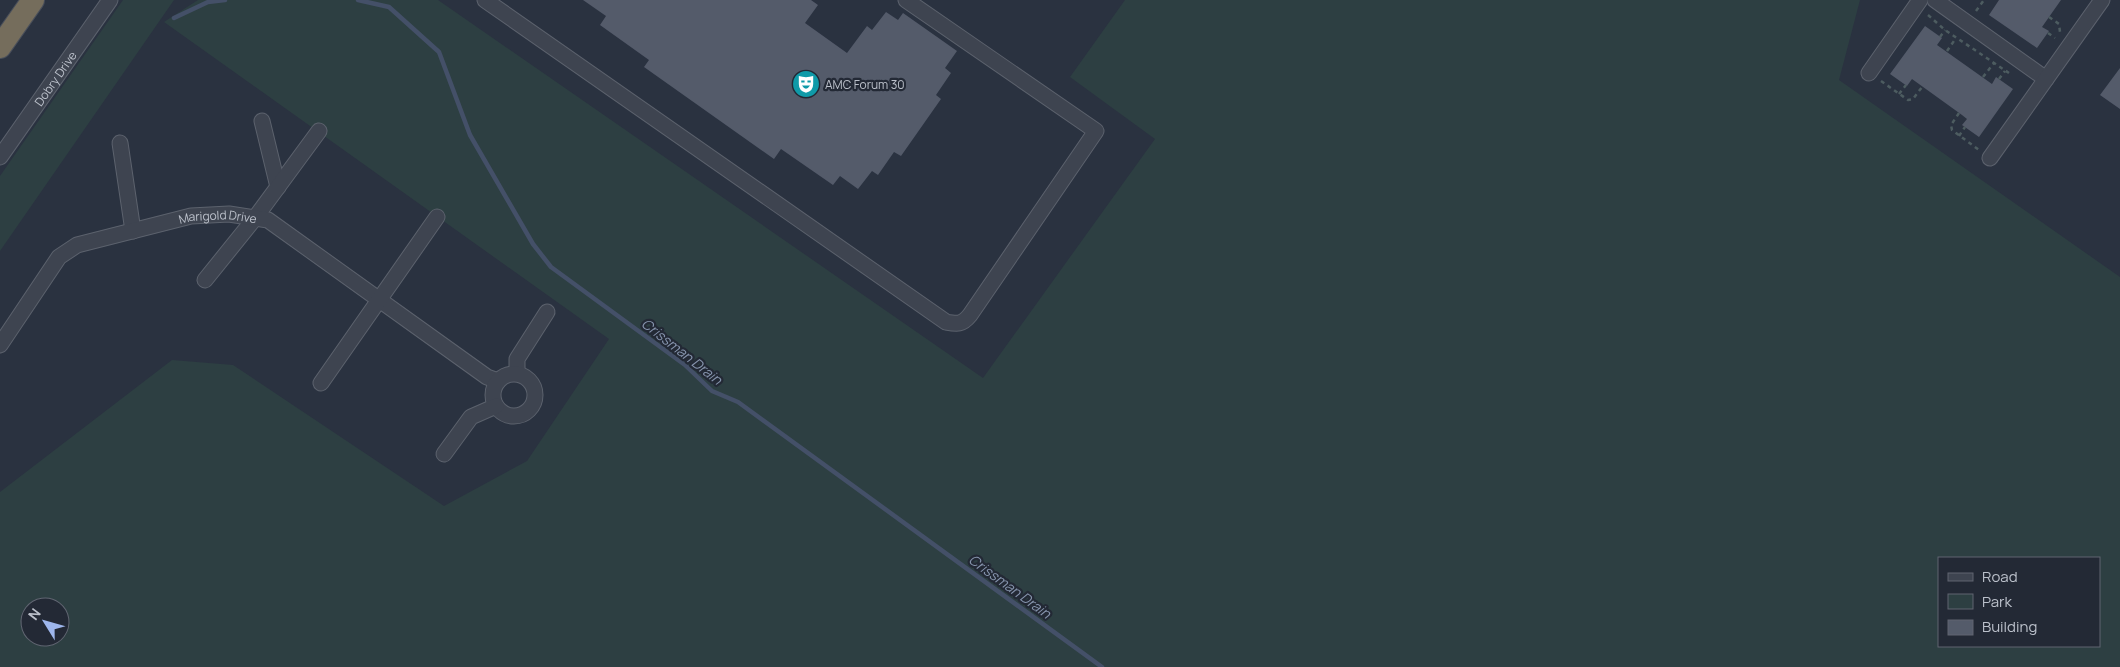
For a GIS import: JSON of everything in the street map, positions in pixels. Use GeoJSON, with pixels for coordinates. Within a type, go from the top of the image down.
{"type":"FeatureCollection","features":[{"type":"Feature","properties":{"kind":"highway"},"geometry":{"type":"LineString","coordinates":[[0,47],[33,0]]}},
{"type":"Feature","properties":{"kind":"street","name":"Dobry Drive"},"geometry":{"type":"LineString","coordinates":[[0,157],[110,0]]}},
{"type":"Feature","properties":{"kind":"street"},"geometry":{"type":"LineString","coordinates":[[486,0],[946,322],[964,323],[1096,131],[906,0]]}},
{"type":"Feature","properties":{"kind":"street"},"geometry":{"type":"LineString","coordinates":[[1935,0],[2046,79]]}},
{"type":"Feature","properties":{"kind":"street"},"geometry":{"type":"LineString","coordinates":[[1987,156],[2046,79],[2102,0]]}},
{"type":"Feature","properties":{"kind":"street"},"geometry":{"type":"LineString","coordinates":[[1871,74],[1921,5]]}},
{"type":"Feature","properties":{"kind":"street"},"geometry":{"type":"LineString","coordinates":[[262,121],[278,187]]}},
{"type":"Feature","properties":{"kind":"street"},"geometry":{"type":"LineString","coordinates":[[205,280],[255,218],[320,131]]}},
{"type":"Feature","properties":{"kind":"street"},"geometry":{"type":"LineString","coordinates":[[120,143],[134,231]]}},
{"type":"Feature","properties":{"kind":"street","name":"Marigold Drive"},"geometry":{"type":"LineString","coordinates":[[0,345],[59,257],[77,245],[191,216],[229,214],[268,220],[487,377],[498,381]]}},
{"type":"Feature","properties":{"kind":"street"},"geometry":{"type":"LineString","coordinates":[[321,383],[437,217]]}},
{"type":"Feature","properties":{"kind":"street"},"geometry":{"type":"LineString","coordinates":[[517,374],[517,359],[547,312]]}},
{"type":"Feature","properties":{"kind":"street"},"geometry":{"type":"LineString","coordinates":[[510,374],[517,374],[525,376],[531,381],[536,395],[534,403],[524,414],[516,416],[501,412],[496,406],[493,394],[498,381],[510,374]]}},
{"type":"Feature","properties":{"kind":"street"},"geometry":{"type":"LineString","coordinates":[[444,454],[471,417],[496,406]]}},
{"type":"Feature","properties":{"kind":"path"},"geometry":{"type":"LineString","coordinates":[[1975,12],[1984,0]]}},
{"type":"Feature","properties":{"kind":"path"},"geometry":{"type":"LineString","coordinates":[[1921,5],[1945,30],[2005,71],[2014,75]]}},
{"type":"Feature","properties":{"kind":"path"},"geometry":{"type":"LineString","coordinates":[[2048,33],[2055,38],[2061,27],[2049,17]]}},
{"type":"Feature","properties":{"kind":"path"},"geometry":{"type":"LineString","coordinates":[[1940,37],[1945,30]]}},
{"type":"Feature","properties":{"kind":"path"},"geometry":{"type":"LineString","coordinates":[[1947,51],[1956,38]]}},
{"type":"Feature","properties":{"kind":"path"},"geometry":{"type":"LineString","coordinates":[[1983,77],[1994,63]]}},
{"type":"Feature","properties":{"kind":"path"},"geometry":{"type":"LineString","coordinates":[[1999,79],[2005,71]]}},
{"type":"Feature","properties":{"kind":"path"},"geometry":{"type":"LineString","coordinates":[[1871,74],[1906,99],[1911,100],[1922,87]]}},
{"type":"Feature","properties":{"kind":"path"},"geometry":{"type":"LineString","coordinates":[[1899,94],[1906,85]]}},
{"type":"Feature","properties":{"kind":"path"},"geometry":{"type":"LineString","coordinates":[[1959,113],[1952,122],[1951,128],[1987,156]]}},
{"type":"Feature","properties":{"kind":"path"},"geometry":{"type":"LineString","coordinates":[[1959,136],[1965,128]]}},
{"type":"Feature","properties":{"kind":"green space"},"geometry":{"type":"Polygon","coordinates":[[[123,0],[174,0],[0,251],[0,176],[123,0]]]}},
{"type":"Feature","properties":{"kind":"green space"},"geometry":{"type":"Polygon","coordinates":[[[198,0],[438,0],[983,378],[1155,139],[1070,77],[1125,0],[1860,0],[1839,80],[2120,277],[2120,667],[0,667],[0,492],[172,360],[233,365],[444,506],[527,461],[609,339],[164,22],[198,0]]]}},
{"type":"Feature","properties":{"kind":"building","name":"AMC Forum 30"},"geometry":{"type":"Polygon","coordinates":[[[583,0],[811,0],[818,5],[805,23],[847,53],[867,26],[872,30],[886,12],[898,20],[903,13],[957,51],[945,68],[951,73],[936,95],[941,99],[901,156],[894,152],[878,175],[872,171],[858,189],[840,176],[833,185],[781,149],[774,159],[644,67],[649,60],[600,25],[606,16],[583,0]]]}},
{"type":"Feature","properties":{"kind":"building"},"geometry":{"type":"Polygon","coordinates":[[[1999,0],[2061,0],[2042,27],[2049,31],[2037,48],[1989,15],[1999,0]]]}},
{"type":"Feature","properties":{"kind":"building"},"geometry":{"type":"Polygon","coordinates":[[[1925,26],[1942,38],[1937,45],[1992,84],[1996,77],[2013,89],[1979,137],[1962,125],[1967,119],[1912,79],[1907,86],[1890,74],[1925,26]]]}},
{"type":"Feature","properties":{"kind":"building"},"geometry":{"type":"Polygon","coordinates":[[[2120,68],[2120,109],[2100,95],[2120,68]]]}},
{"type":"Feature","properties":{"kind":"waterway","name":"Crissman Drain"},"geometry":{"type":"LineString","coordinates":[[174,18],[208,2],[225,0]]}},
{"type":"Feature","properties":{"kind":"waterway","name":"Crissman Drain"},"geometry":{"type":"LineString","coordinates":[[358,0],[389,7],[439,52],[470,135],[533,244],[551,267],[685,365],[712,391],[738,402],[1102,667]]}},
{"type":"Feature","properties":{"kind":"place","name":"AMC Forum 30"},"geometry":{"type":"Point","coordinates":[806,84]}}]}
